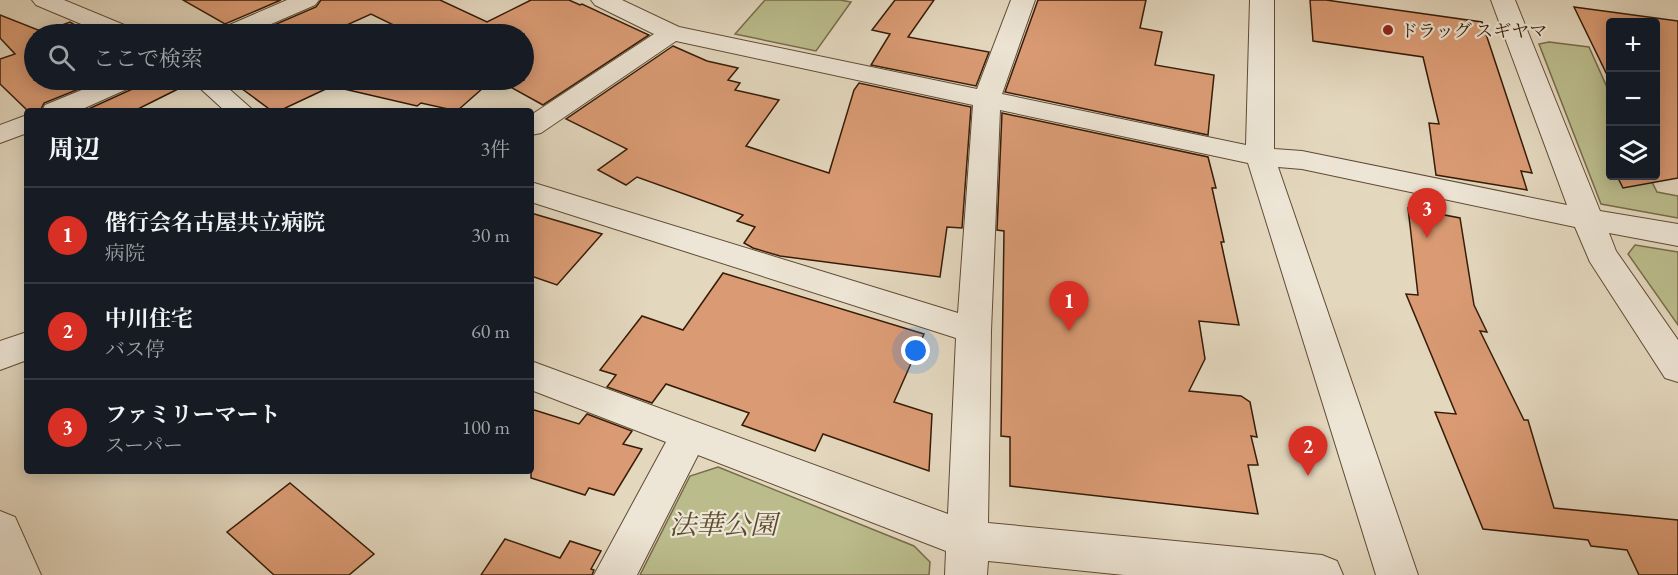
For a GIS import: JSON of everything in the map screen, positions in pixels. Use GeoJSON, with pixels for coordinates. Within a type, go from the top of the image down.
{"type":"FeatureCollection","features":[{"type":"Feature","properties":{"kind":"street"},"geometry":{"type":"LineString","coordinates":[[44,0],[101,24]]}},
{"type":"Feature","properties":{"kind":"street"},"geometry":{"type":"LineString","coordinates":[[252,24],[307,0]]}},
{"type":"Feature","properties":{"kind":"street"},"geometry":{"type":"LineString","coordinates":[[603,0],[672,33],[1260,157],[1302,160],[1586,219],[1678,235]]}},
{"type":"Feature","properties":{"kind":"street"},"geometry":{"type":"LineString","coordinates":[[966,557],[974,331],[987,98],[1023,0]]}},
{"type":"Feature","properties":{"kind":"street"},"geometry":{"type":"LineString","coordinates":[[1262,0],[1260,157],[1397,575]]}},
{"type":"Feature","properties":{"kind":"street"},"geometry":{"type":"LineString","coordinates":[[1503,0],[1601,254],[1678,368]]}},
{"type":"Feature","properties":{"kind":"street"},"geometry":{"type":"LineString","coordinates":[[534,125],[672,33]]}},
{"type":"Feature","properties":{"kind":"street"},"geometry":{"type":"LineString","coordinates":[[62,108],[104,90]]}},
{"type":"Feature","properties":{"kind":"street"},"geometry":{"type":"LineString","coordinates":[[216,90],[237,108]]}},
{"type":"Feature","properties":{"kind":"street"},"geometry":{"type":"LineString","coordinates":[[0,135],[24,124]]}},
{"type":"Feature","properties":{"kind":"street"},"geometry":{"type":"LineString","coordinates":[[534,193],[974,331]]}},
{"type":"Feature","properties":{"kind":"street"},"geometry":{"type":"LineString","coordinates":[[0,356],[24,346]]}},
{"type":"Feature","properties":{"kind":"street"},"geometry":{"type":"LineString","coordinates":[[534,376],[689,436],[966,557],[1322,575]]}},
{"type":"Feature","properties":{"kind":"street"},"geometry":{"type":"LineString","coordinates":[[615,575],[689,436]]}},
{"type":"Feature","properties":{"kind":"street"},"geometry":{"type":"LineString","coordinates":[[0,530],[20,575]]}},
{"type":"Feature","properties":{"kind":"green space"},"geometry":{"type":"Polygon","coordinates":[[[765,0],[851,2],[816,51],[735,34],[765,0]]]}},
{"type":"Feature","properties":{"kind":"green space"},"geometry":{"type":"Polygon","coordinates":[[[1549,42],[1589,47],[1606,85],[1606,180],[1651,180],[1657,192],[1678,196],[1678,218],[1601,204],[1539,44],[1549,42]]]}},
{"type":"Feature","properties":{"kind":"green space"},"geometry":{"type":"Polygon","coordinates":[[[1635,245],[1678,252],[1678,325],[1628,254],[1635,245]]]}},
{"type":"Feature","properties":{"kind":"green space","name":"法華公園"},"geometry":{"type":"Polygon","coordinates":[[[718,467],[914,546],[930,562],[929,575],[640,575],[690,476],[718,467]]]}},
{"type":"Feature","properties":{"kind":"building"},"geometry":{"type":"Polygon","coordinates":[[[183,0],[281,0],[225,24],[183,0]]]}},
{"type":"Feature","properties":{"kind":"building"},"geometry":{"type":"Polygon","coordinates":[[[321,0],[440,0],[487,22],[531,0],[569,0],[649,35],[543,105],[516,90],[534,90],[534,24],[392,24],[371,14],[349,24],[276,24],[316,7],[321,0]]]}},
{"type":"Feature","properties":{"kind":"building"},"geometry":{"type":"Polygon","coordinates":[[[895,0],[934,0],[908,37],[989,52],[976,86],[871,65],[890,34],[872,30],[895,0]]]}},
{"type":"Feature","properties":{"kind":"building"},"geometry":{"type":"Polygon","coordinates":[[[1038,0],[1146,0],[1140,28],[1162,32],[1155,65],[1214,75],[1208,135],[1005,92],[1038,0]]]}},
{"type":"Feature","properties":{"kind":"building"},"geometry":{"type":"Polygon","coordinates":[[[1310,0],[1326,0],[1482,22],[1532,173],[1521,171],[1527,190],[1436,175],[1429,123],[1439,124],[1423,57],[1313,41],[1310,0]]]}},
{"type":"Feature","properties":{"kind":"building"},"geometry":{"type":"Polygon","coordinates":[[[1574,7],[1656,18],[1606,18],[1606,73],[1574,7]]]}},
{"type":"Feature","properties":{"kind":"building"},"geometry":{"type":"Polygon","coordinates":[[[0,15],[24,24],[24,90],[76,90],[44,103],[42,108],[25,108],[0,84],[0,59],[15,54],[0,38],[0,15]]]}},
{"type":"Feature","properties":{"kind":"building"},"geometry":{"type":"Polygon","coordinates":[[[1660,19],[1678,21],[1678,178],[1623,188],[1619,180],[1660,180],[1660,19]]]}},
{"type":"Feature","properties":{"kind":"building"},"geometry":{"type":"Polygon","coordinates":[[[673,46],[707,61],[738,68],[728,80],[740,83],[735,90],[779,100],[746,146],[829,173],[854,90],[859,83],[971,107],[962,228],[947,227],[940,277],[780,256],[753,248],[744,243],[755,227],[737,221],[743,215],[637,177],[626,185],[598,170],[627,149],[566,119],[673,46]]]}},
{"type":"Feature","properties":{"kind":"building"},"geometry":{"type":"Polygon","coordinates":[[[130,90],[176,90],[140,108],[91,108],[130,90]]]}},
{"type":"Feature","properties":{"kind":"building"},"geometry":{"type":"Polygon","coordinates":[[[244,90],[324,90],[285,108],[268,108],[244,90]]]}},
{"type":"Feature","properties":{"kind":"building"},"geometry":{"type":"Polygon","coordinates":[[[348,90],[481,90],[460,108],[444,108],[421,103],[417,106],[348,90]]]}},
{"type":"Feature","properties":{"kind":"building"},"geometry":{"type":"Polygon","coordinates":[[[1002,113],[1208,157],[1216,188],[1212,188],[1224,242],[1221,242],[1239,325],[1199,321],[1205,359],[1189,391],[1241,396],[1250,402],[1257,437],[1251,436],[1258,465],[1248,465],[1258,514],[1010,486],[1010,437],[1001,436],[1004,231],[997,230],[1002,113]]]}},
{"type":"Feature","properties":{"kind":"building"},"geometry":{"type":"Polygon","coordinates":[[[1408,208],[1460,218],[1474,305],[1487,332],[1480,331],[1524,420],[1528,420],[1554,508],[1678,520],[1678,575],[1639,575],[1627,550],[1591,546],[1588,540],[1483,529],[1435,412],[1456,414],[1406,294],[1418,295],[1408,208]]]}},
{"type":"Feature","properties":{"kind":"building"},"geometry":{"type":"Polygon","coordinates":[[[534,214],[602,234],[557,285],[534,277],[534,214]]]}},
{"type":"Feature","properties":{"kind":"building"},"geometry":{"type":"Polygon","coordinates":[[[723,273],[924,334],[894,402],[932,414],[929,471],[823,434],[815,451],[742,425],[749,413],[666,384],[652,403],[607,387],[616,375],[600,370],[642,316],[683,330],[723,273]]]}},
{"type":"Feature","properties":{"kind":"building"},"geometry":{"type":"Polygon","coordinates":[[[534,410],[579,424],[587,414],[632,431],[623,444],[642,449],[614,495],[589,488],[585,495],[531,478],[531,474],[534,474],[534,410]]]}},
{"type":"Feature","properties":{"kind":"building"},"geometry":{"type":"Polygon","coordinates":[[[290,483],[374,554],[349,575],[274,575],[227,532],[290,483]]]}},
{"type":"Feature","properties":{"kind":"building"},"geometry":{"type":"Polygon","coordinates":[[[505,539],[560,558],[570,541],[601,551],[591,569],[594,570],[592,575],[481,575],[505,539]]]}},
{"type":"Feature","properties":{"kind":"place","name":"ドラッグ スギヤマ"},"geometry":{"type":"Point","coordinates":[1388,30]}},
{"type":"Feature","properties":{"kind":"place","name":"ファミリーマート"},"geometry":{"type":"Point","coordinates":[1427,238]}},
{"type":"Feature","properties":{"kind":"place","name":"偕行会名古屋共立病院"},"geometry":{"type":"Point","coordinates":[1069,331]}},
{"type":"Feature","properties":{"kind":"place","name":"中川住宅"},"geometry":{"type":"Point","coordinates":[1308,476]}}]}
